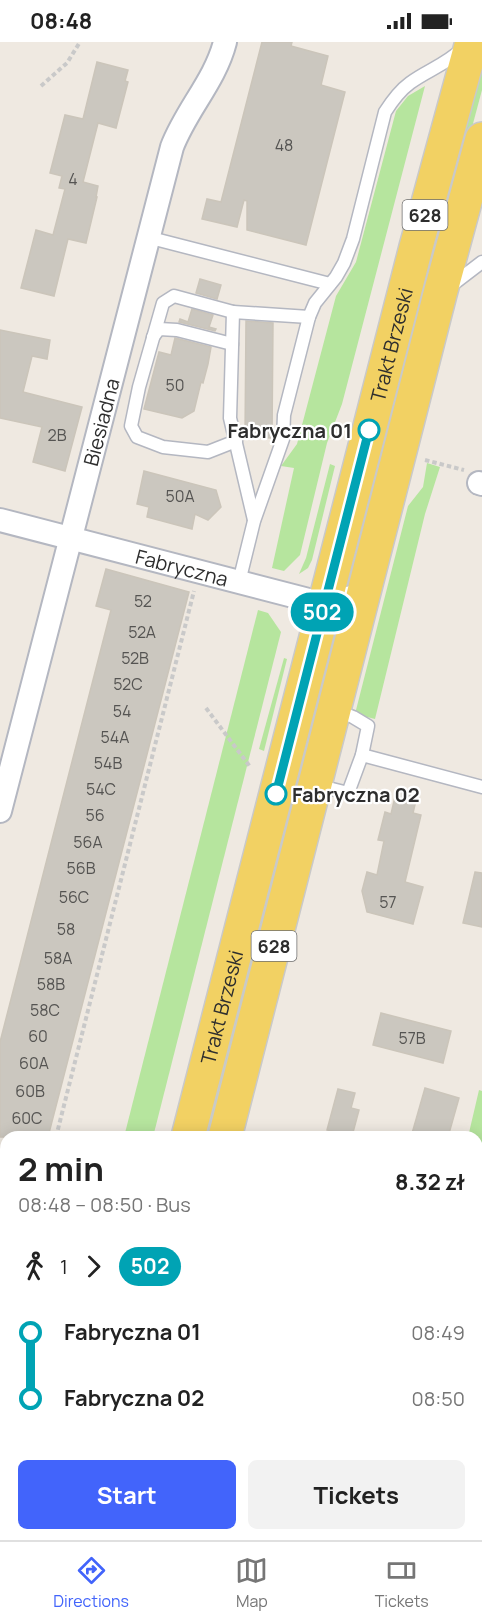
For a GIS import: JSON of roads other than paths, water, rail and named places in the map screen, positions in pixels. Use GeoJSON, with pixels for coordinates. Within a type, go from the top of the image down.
{"type":"FeatureCollection","features":[{"type":"Feature","properties":{"kind":"main road","name":"Trakt Brzeski"},"geometry":{"type":"LineString","coordinates":[[190,1131],[416,247],[471,42]]}},
{"type":"Feature","properties":{"kind":"main road","name":"Trakt Brzeski"},"geometry":{"type":"LineString","coordinates":[[227,1131],[440,294],[482,139]]}},
{"type":"Feature","properties":{"kind":"street","name":"Biesiadna"},"geometry":{"type":"LineString","coordinates":[[0,811],[147,237],[178,132],[219,63],[225,42]]}},
{"type":"Feature","properties":{"kind":"street","name":"Fabryczna"},"geometry":{"type":"LineString","coordinates":[[0,520],[324,604],[364,594]]}},
{"type":"Feature","properties":{"kind":"lane"},"geometry":{"type":"LineString","coordinates":[[239,582],[254,521],[283,439],[284,415],[309,317],[315,303],[344,263],[353,239],[385,112],[394,98],[410,83],[454,57],[471,42]]}},
{"type":"Feature","properties":{"kind":"lane"},"geometry":{"type":"LineString","coordinates":[[147,237],[330,284]]}},
{"type":"Feature","properties":{"kind":"lane"},"geometry":{"type":"LineString","coordinates":[[440,294],[482,262]]}},
{"type":"Feature","properties":{"kind":"lane"},"geometry":{"type":"LineString","coordinates":[[236,441],[208,452],[163,447],[137,437],[131,426],[152,338],[163,303],[174,296],[233,312],[309,317]]}},
{"type":"Feature","properties":{"kind":"lane"},"geometry":{"type":"LineString","coordinates":[[233,312],[230,418],[254,521]]}},
{"type":"Feature","properties":{"kind":"lane"},"geometry":{"type":"LineString","coordinates":[[152,338],[159,329],[172,329],[232,344]]}},
{"type":"Feature","properties":{"kind":"lane"},"geometry":{"type":"LineString","coordinates":[[315,784],[348,793],[362,755],[368,726],[334,710]]}},
{"type":"Feature","properties":{"kind":"lane"},"geometry":{"type":"LineString","coordinates":[[362,755],[482,787]]}},
{"type":"Feature","properties":{"kind":"place","name":"Fabryczna 01"},"geometry":{"type":"Point","coordinates":[369,430]}},
{"type":"Feature","properties":{"kind":"place","name":"Fabryczna 02"},"geometry":{"type":"Point","coordinates":[276,794]}}]}
